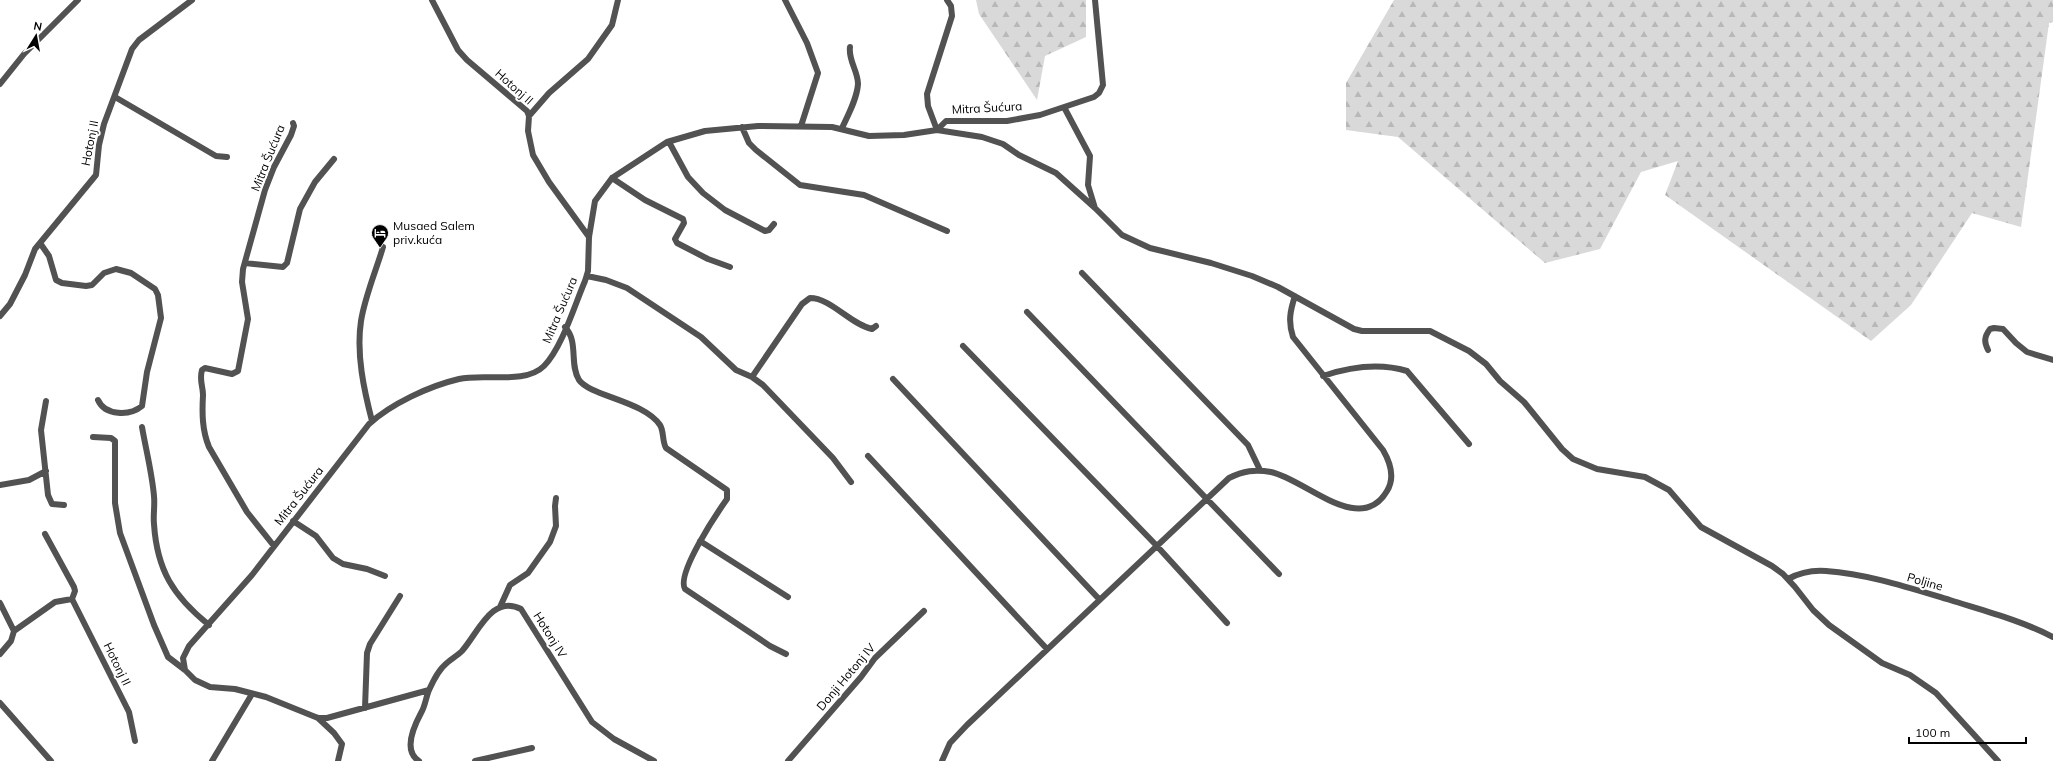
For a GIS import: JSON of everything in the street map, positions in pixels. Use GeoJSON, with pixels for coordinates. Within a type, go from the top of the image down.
{"type":"FeatureCollection","features":[{"type":"Feature","properties":{"kind":"street"},"geometry":{"type":"LineString","coordinates":[[0,84],[24,54],[78,0]]}},
{"type":"Feature","properties":{"kind":"street","name":"Hotonj II"},"geometry":{"type":"LineString","coordinates":[[0,316],[10,304],[40,243],[96,175],[99,145],[104,124],[132,49],[140,40],[192,0]]}},
{"type":"Feature","properties":{"kind":"street","name":"Hotonj II"},"geometry":{"type":"LineString","coordinates":[[432,0],[458,50],[467,60],[524,108],[529,116],[528,131],[533,155],[549,182],[589,237]]}},
{"type":"Feature","properties":{"kind":"street"},"geometry":{"type":"LineString","coordinates":[[529,116],[549,93],[588,59],[612,25],[618,0]]}},
{"type":"Feature","properties":{"kind":"street"},"geometry":{"type":"LineString","coordinates":[[785,0],[811,54],[818,73],[801,126]]}},
{"type":"Feature","properties":{"kind":"street"},"geometry":{"type":"LineString","coordinates":[[948,0],[951,6],[952,16],[927,94],[928,106],[937,130],[982,137],[1003,144],[1019,155],[1056,173],[1096,208],[1122,235],[1136,242],[1158,250],[1230,268],[1278,287],[1354,329],[1362,331],[1430,331],[1469,351],[1486,364],[1500,381],[1524,402],[1562,449],[1573,459],[1597,469],[1635,475],[1656,482],[1669,490],[1700,526],[1772,566],[1788,579],[1813,610],[1829,625],[1882,663],[1910,675],[1936,693],[1998,761]]}},
{"type":"Feature","properties":{"kind":"street","name":"Mitra Šućura"},"geometry":{"type":"LineString","coordinates":[[185,670],[183,658],[185,651],[252,575],[372,421],[391,407],[447,382],[460,378],[524,376],[543,367],[552,356],[587,276],[589,237],[595,200],[612,178],[656,148],[669,142],[705,131],[742,127],[801,126],[842,128],[869,136],[920,134],[937,130],[946,121],[1007,121],[1065,109],[1094,98],[1099,93],[1103,85],[1095,0]]}},
{"type":"Feature","properties":{"kind":"street"},"geometry":{"type":"LineString","coordinates":[[842,128],[854,100],[858,83],[850,58],[850,47]]}},
{"type":"Feature","properties":{"kind":"street"},"geometry":{"type":"LineString","coordinates":[[115,97],[216,156],[227,157]]}},
{"type":"Feature","properties":{"kind":"street"},"geometry":{"type":"LineString","coordinates":[[1065,109],[1090,156],[1088,185],[1096,208]]}},
{"type":"Feature","properties":{"kind":"street","name":"Mitra Šućura"},"geometry":{"type":"LineString","coordinates":[[274,546],[247,512],[224,474],[206,438],[202,416],[203,393],[200,380],[202,370],[211,369],[232,374],[238,371],[248,319],[242,282],[245,263],[265,190],[274,167],[291,135],[294,126],[293,123]]}},
{"type":"Feature","properties":{"kind":"street"},"geometry":{"type":"LineString","coordinates":[[742,127],[749,143],[800,185],[864,195],[947,231]]}},
{"type":"Feature","properties":{"kind":"street"},"geometry":{"type":"LineString","coordinates":[[669,142],[688,177],[716,204],[765,231],[774,224]]}},
{"type":"Feature","properties":{"kind":"street"},"geometry":{"type":"LineString","coordinates":[[245,263],[276,267],[283,267],[287,263],[300,209],[315,182],[334,159]]}},
{"type":"Feature","properties":{"kind":"street"},"geometry":{"type":"LineString","coordinates":[[612,178],[645,200],[683,219],[684,223],[675,239],[677,243],[708,259],[730,267]]}},
{"type":"Feature","properties":{"kind":"street"},"geometry":{"type":"LineString","coordinates":[[40,243],[49,256],[56,280],[62,283],[86,286],[92,285],[104,273],[116,269],[131,274],[155,289],[158,295],[161,318],[146,376],[142,406],[137,410],[119,413],[103,408],[98,400]]}},
{"type":"Feature","properties":{"kind":"street"},"geometry":{"type":"LineString","coordinates":[[372,421],[364,393],[359,336],[363,310],[383,247]]}},
{"type":"Feature","properties":{"kind":"street"},"geometry":{"type":"LineString","coordinates":[[1082,273],[1248,445],[1260,470]]}},
{"type":"Feature","properties":{"kind":"street"},"geometry":{"type":"LineString","coordinates":[[587,276],[627,288],[701,337],[736,370],[752,377],[763,385],[833,458],[851,482]]}},
{"type":"Feature","properties":{"kind":"street"},"geometry":{"type":"LineString","coordinates":[[942,761],[950,743],[958,734],[1156,545],[1229,478],[1244,471],[1260,470],[1289,478],[1331,502],[1348,508],[1362,508],[1374,505],[1384,496],[1390,485],[1390,461],[1383,450],[1293,337],[1289,325],[1289,318],[1295,296]]}},
{"type":"Feature","properties":{"kind":"street"},"geometry":{"type":"LineString","coordinates":[[752,377],[802,304],[810,298],[820,300],[858,324],[872,329],[876,326]]}},
{"type":"Feature","properties":{"kind":"street"},"geometry":{"type":"LineString","coordinates":[[1027,312],[1279,574]]}},
{"type":"Feature","properties":{"kind":"street"},"geometry":{"type":"LineString","coordinates":[[565,327],[572,338],[574,365],[579,380],[591,389],[635,406],[657,421],[661,426],[663,443],[666,448],[727,490],[727,499],[700,541],[683,581],[685,589],[770,646],[786,654]]}},
{"type":"Feature","properties":{"kind":"street"},"geometry":{"type":"LineString","coordinates":[[1988,350],[1985,338],[1987,333],[1990,329],[1999,328],[2003,329],[2027,352],[2053,360]]}},
{"type":"Feature","properties":{"kind":"street"},"geometry":{"type":"LineString","coordinates":[[963,346],[1156,545],[1227,623]]}},
{"type":"Feature","properties":{"kind":"street"},"geometry":{"type":"LineString","coordinates":[[1323,376],[1338,371],[1379,366],[1395,367],[1407,371],[1469,444]]}},
{"type":"Feature","properties":{"kind":"street"},"geometry":{"type":"LineString","coordinates":[[892,379],[1099,599]]}},
{"type":"Feature","properties":{"kind":"street"},"geometry":{"type":"LineString","coordinates":[[46,401],[41,430],[48,495],[52,504],[64,505]]}},
{"type":"Feature","properties":{"kind":"street"},"geometry":{"type":"LineString","coordinates":[[142,427],[155,497],[153,522],[156,548],[175,594],[189,610],[208,625]]}},
{"type":"Feature","properties":{"kind":"street"},"geometry":{"type":"LineString","coordinates":[[93,437],[111,438],[115,441],[115,504],[120,533],[162,646],[168,658],[185,670],[195,680],[210,687],[235,689],[266,698],[318,718],[327,718],[429,690]]}},
{"type":"Feature","properties":{"kind":"street"},"geometry":{"type":"LineString","coordinates":[[868,456],[1047,649]]}},
{"type":"Feature","properties":{"kind":"street"},"geometry":{"type":"LineString","coordinates":[[0,485],[29,480],[46,471]]}},
{"type":"Feature","properties":{"kind":"street"},"geometry":{"type":"LineString","coordinates":[[415,760],[410,749],[416,719],[421,713],[429,690],[440,669],[460,654],[482,622],[500,607],[510,585],[528,573],[550,542],[556,526],[556,498]]}},
{"type":"Feature","properties":{"kind":"street"},"geometry":{"type":"LineString","coordinates":[[293,521],[316,536],[333,558],[343,564],[367,569],[385,576]]}},
{"type":"Feature","properties":{"kind":"street","name":"Hotonj II"},"geometry":{"type":"LineString","coordinates":[[45,534],[74,587],[75,591],[72,599],[127,708],[134,729],[135,741]]}},
{"type":"Feature","properties":{"kind":"street"},"geometry":{"type":"LineString","coordinates":[[700,541],[788,597]]}},
{"type":"Feature","properties":{"kind":"street","name":"Poljine"},"geometry":{"type":"LineString","coordinates":[[1788,579],[1798,574],[1824,571],[1851,574],[1920,591],[1979,609],[2034,627],[2053,637]]}},
{"type":"Feature","properties":{"kind":"street"},"geometry":{"type":"LineString","coordinates":[[365,708],[367,653],[370,644],[400,596]]}},
{"type":"Feature","properties":{"kind":"street"},"geometry":{"type":"LineString","coordinates":[[0,654],[11,641],[14,631],[55,602],[72,599]]}},
{"type":"Feature","properties":{"kind":"street"},"geometry":{"type":"LineString","coordinates":[[0,603],[14,631]]}},
{"type":"Feature","properties":{"kind":"street","name":"Hotonj IV"},"geometry":{"type":"LineString","coordinates":[[500,607],[509,605],[521,609],[592,722],[614,739],[654,761]]}},
{"type":"Feature","properties":{"kind":"street","name":"Donji Hotonj IV"},"geometry":{"type":"LineString","coordinates":[[788,761],[861,677],[875,658],[924,611]]}},
{"type":"Feature","properties":{"kind":"street"},"geometry":{"type":"LineString","coordinates":[[212,761],[252,694]]}},
{"type":"Feature","properties":{"kind":"street"},"geometry":{"type":"LineString","coordinates":[[0,703],[51,761]]}},
{"type":"Feature","properties":{"kind":"street"},"geometry":{"type":"LineString","coordinates":[[318,718],[334,733],[342,744],[338,761]]}},
{"type":"Feature","properties":{"kind":"street"},"geometry":{"type":"LineString","coordinates":[[475,761],[532,748]]}},
{"type":"Feature","properties":{"kind":"green space"},"geometry":{"type":"Polygon","coordinates":[[[976,0],[1086,0],[1086,37],[1045,56],[1037,100],[979,14],[976,0]]]}},
{"type":"Feature","properties":{"kind":"green space"},"geometry":{"type":"Polygon","coordinates":[[[1394,0],[2053,0],[2053,22],[2049,23],[2021,227],[1972,213],[1911,305],[1871,341],[1665,195],[1678,161],[1641,172],[1600,249],[1545,263],[1398,137],[1346,130],[1346,83],[1394,0]]]}},
{"type":"Feature","properties":{"kind":"place","name":"Musaed Salem priv.kuća"},"geometry":{"type":"Point","coordinates":[380,248]}}]}
